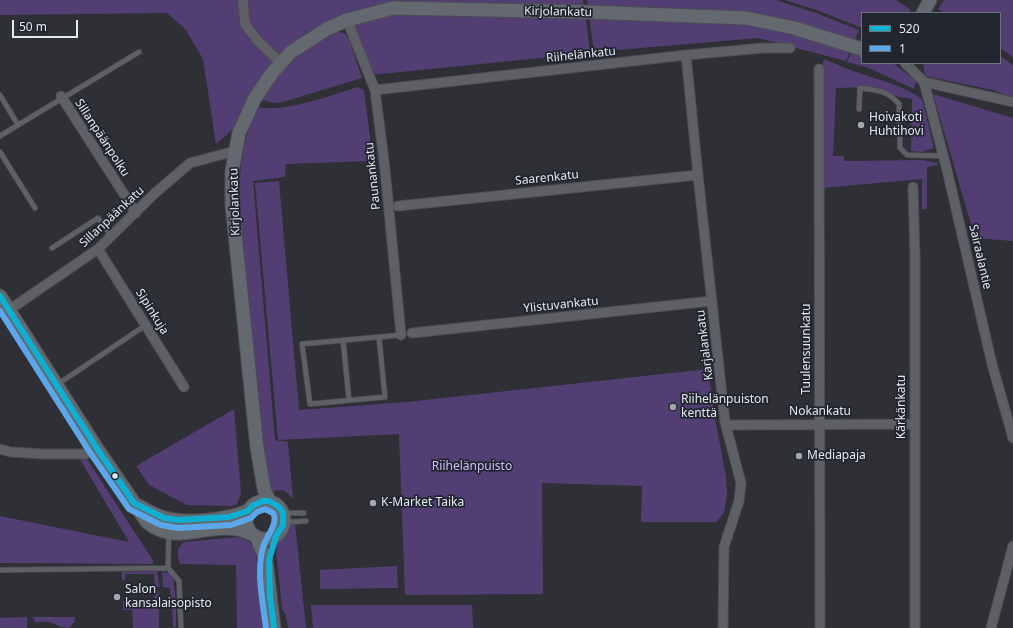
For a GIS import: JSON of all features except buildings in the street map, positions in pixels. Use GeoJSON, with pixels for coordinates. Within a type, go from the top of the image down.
{"type":"FeatureCollection","features":[{"type":"Feature","properties":{"kind":"main road"},"geometry":{"type":"LineString","coordinates":[[924,12],[930,0]]}},
{"type":"Feature","properties":{"kind":"main road","name":"Kirjolankatu"},"geometry":{"type":"LineString","coordinates":[[269,501],[264,489],[257,448],[232,206],[232,171],[241,128],[264,83],[281,63],[312,38],[347,20],[392,8],[587,12],[746,18],[794,28],[861,49]]}},
{"type":"Feature","properties":{"kind":"main road"},"geometry":{"type":"LineString","coordinates":[[0,296],[96,447],[134,503],[151,525],[162,532],[169,534],[235,528],[264,539],[281,524]]}},
{"type":"Feature","properties":{"kind":"main road","name":"Kirjolankatu"},"geometry":{"type":"LineString","coordinates":[[250,508],[257,448]]}},
{"type":"Feature","properties":{"kind":"main road"},"geometry":{"type":"LineString","coordinates":[[134,503],[152,513],[170,519],[197,520],[229,517],[250,508],[257,503],[269,501],[274,504],[281,524],[271,549],[269,560],[270,596]]}},
{"type":"Feature","properties":{"kind":"main road"},"geometry":{"type":"LineString","coordinates":[[250,508],[246,522],[266,560],[274,628]]}},
{"type":"Feature","properties":{"kind":"street"},"geometry":{"type":"LineString","coordinates":[[243,0],[245,24],[257,40],[281,63]]}},
{"type":"Feature","properties":{"kind":"street","name":"Paunankatu"},"geometry":{"type":"LineString","coordinates":[[347,20],[375,90],[385,169],[401,335]]}},
{"type":"Feature","properties":{"kind":"street","name":"Riihelänkatu"},"geometry":{"type":"LineString","coordinates":[[375,90],[686,55],[763,48],[790,48]]}},
{"type":"Feature","properties":{"kind":"street","name":"Karjalankatu"},"geometry":{"type":"LineString","coordinates":[[686,55],[698,175],[727,425],[741,483],[739,501],[724,547],[723,628]]}},
{"type":"Feature","properties":{"kind":"street"},"geometry":{"type":"LineString","coordinates":[[906,64],[924,82],[1013,102]]}},
{"type":"Feature","properties":{"kind":"street","name":"Tuulensuunkatu"},"geometry":{"type":"LineString","coordinates":[[819,69],[820,628]]}},
{"type":"Feature","properties":{"kind":"street","name":"Sairaalantie"},"geometry":{"type":"LineString","coordinates":[[924,82],[944,156],[992,364],[1013,438]]}},
{"type":"Feature","properties":{"kind":"street","name":"Sillanpäänpolku"},"geometry":{"type":"LineString","coordinates":[[62,97],[136,213]]}},
{"type":"Feature","properties":{"kind":"street","name":"Sillanpäänkatu"},"geometry":{"type":"LineString","coordinates":[[9,310],[98,249],[159,190],[190,163],[235,151]]}},
{"type":"Feature","properties":{"kind":"street","name":"Saarenkatu"},"geometry":{"type":"LineString","coordinates":[[398,206],[698,175]]}},
{"type":"Feature","properties":{"kind":"street","name":"Kärkänkatu"},"geometry":{"type":"LineString","coordinates":[[912,187],[915,257],[915,628]]}},
{"type":"Feature","properties":{"kind":"street","name":"Sipinkuja"},"geometry":{"type":"LineString","coordinates":[[98,249],[184,387]]}},
{"type":"Feature","properties":{"kind":"street","name":"Ylistuvankatu"},"geometry":{"type":"LineString","coordinates":[[412,333],[712,301]]}},
{"type":"Feature","properties":{"kind":"street","name":"Nokankatu"},"geometry":{"type":"LineString","coordinates":[[727,425],[914,424]]}},
{"type":"Feature","properties":{"kind":"street"},"geometry":{"type":"LineString","coordinates":[[0,449],[11,452],[44,454],[86,454],[96,447]]}},
{"type":"Feature","properties":{"kind":"street"},"geometry":{"type":"LineString","coordinates":[[991,628],[1013,546]]}},
{"type":"Feature","properties":{"kind":"lane"},"geometry":{"type":"LineString","coordinates":[[0,136],[62,97],[139,52]]}},
{"type":"Feature","properties":{"kind":"lane"},"geometry":{"type":"LineString","coordinates":[[859,109],[860,88],[877,90],[891,94],[899,104],[900,148],[907,155],[944,156]]}},
{"type":"Feature","properties":{"kind":"lane"},"geometry":{"type":"LineString","coordinates":[[0,95],[18,125]]}},
{"type":"Feature","properties":{"kind":"lane"},"geometry":{"type":"LineString","coordinates":[[0,152],[35,208]]}},
{"type":"Feature","properties":{"kind":"lane"},"geometry":{"type":"LineString","coordinates":[[52,248],[98,218],[112,237]]}},
{"type":"Feature","properties":{"kind":"lane"},"geometry":{"type":"LineString","coordinates":[[56,385],[146,325]]}},
{"type":"Feature","properties":{"kind":"lane"},"geometry":{"type":"LineString","coordinates":[[379,337],[385,397],[310,404],[302,344],[343,340],[401,335]]}},
{"type":"Feature","properties":{"kind":"lane"},"geometry":{"type":"LineString","coordinates":[[343,340],[349,400]]}},
{"type":"Feature","properties":{"kind":"lane"},"geometry":{"type":"LineString","coordinates":[[281,524],[304,513]]}},
{"type":"Feature","properties":{"kind":"lane"},"geometry":{"type":"LineString","coordinates":[[170,519],[168,568],[179,581],[181,628]]}},
{"type":"Feature","properties":{"kind":"lane"},"geometry":{"type":"LineString","coordinates":[[281,524],[306,521]]}},
{"type":"Feature","properties":{"kind":"lane"},"geometry":{"type":"LineString","coordinates":[[0,570],[168,568]]}},
{"type":"Feature","properties":{"kind":"green space"},"geometry":{"type":"Polygon","coordinates":[[[0,0],[242,0],[242,25],[279,62],[241,122],[216,144],[203,59],[185,29],[167,13],[0,15],[0,0]]]}},
{"type":"Feature","properties":{"kind":"green space"},"geometry":{"type":"Polygon","coordinates":[[[245,0],[583,0],[585,10],[392,7],[341,18],[293,43],[277,58],[246,21],[245,0]]]}},
{"type":"Feature","properties":{"kind":"green space"},"geometry":{"type":"Polygon","coordinates":[[[587,0],[776,0],[816,13],[859,30],[853,45],[792,25],[588,11],[587,0]]]}},
{"type":"Feature","properties":{"kind":"green space"},"geometry":{"type":"Polygon","coordinates":[[[784,0],[896,0],[911,10],[910,12],[861,12],[861,28],[817,10],[784,0]]]}},
{"type":"Feature","properties":{"kind":"green space"},"geometry":{"type":"Polygon","coordinates":[[[944,0],[1013,0],[1013,57],[1001,49],[1001,12],[942,12],[938,9],[944,0]]]}},
{"type":"Feature","properties":{"kind":"green space"},"geometry":{"type":"Polygon","coordinates":[[[393,10],[585,13],[590,53],[371,75],[351,22],[393,10]]]}},
{"type":"Feature","properties":{"kind":"green space"},"geometry":{"type":"Polygon","coordinates":[[[589,14],[746,19],[852,47],[846,61],[758,38],[594,52],[589,14]]]}},
{"type":"Feature","properties":{"kind":"green space"},"geometry":{"type":"Polygon","coordinates":[[[337,31],[346,34],[349,39],[362,78],[283,102],[274,103],[262,100],[262,97],[287,64],[299,54],[337,31]]]}},
{"type":"Feature","properties":{"kind":"green space"},"geometry":{"type":"Polygon","coordinates":[[[854,47],[861,50],[861,64],[894,64],[916,81],[914,89],[869,68],[847,62],[854,47]]]}},
{"type":"Feature","properties":{"kind":"green space"},"geometry":{"type":"Polygon","coordinates":[[[1001,57],[1013,65],[1013,98],[993,90],[925,76],[923,64],[1001,64],[1001,57]]]}},
{"type":"Feature","properties":{"kind":"green space"},"geometry":{"type":"Polygon","coordinates":[[[824,59],[900,87],[922,99],[934,148],[922,152],[911,151],[912,99],[895,96],[874,87],[836,88],[833,156],[843,156],[845,161],[922,160],[937,163],[938,165],[927,167],[927,209],[922,209],[922,179],[822,188],[821,68],[824,59]]]}},
{"type":"Feature","properties":{"kind":"green space"},"geometry":{"type":"Polygon","coordinates":[[[358,87],[364,90],[373,161],[286,164],[285,177],[253,181],[275,440],[288,442],[293,498],[283,490],[269,491],[239,210],[242,157],[252,119],[258,107],[281,108],[308,102],[358,87]]]}},
{"type":"Feature","properties":{"kind":"green space"},"geometry":{"type":"Polygon","coordinates":[[[933,94],[1013,118],[1013,241],[975,238],[933,94]]]}},
{"type":"Feature","properties":{"kind":"green space","name":"Riihelänpuisto"},"geometry":{"type":"Polygon","coordinates":[[[279,181],[299,410],[407,402],[708,369],[716,424],[726,476],[727,495],[724,513],[716,522],[641,522],[642,486],[542,483],[543,594],[405,595],[399,434],[278,440],[255,183],[279,181]]]}},
{"type":"Feature","properties":{"kind":"green space"},"geometry":{"type":"Polygon","coordinates":[[[234,409],[241,493],[237,504],[232,506],[187,505],[149,485],[136,466],[234,409]]]}},
{"type":"Feature","properties":{"kind":"green space"},"geometry":{"type":"Polygon","coordinates":[[[78,456],[85,456],[154,562],[152,564],[0,563],[0,516],[129,542],[78,456]]]}},
{"type":"Feature","properties":{"kind":"green space"},"geometry":{"type":"Polygon","coordinates":[[[295,523],[306,628],[288,628],[285,613],[282,609],[275,540],[284,526],[295,523]]]}},
{"type":"Feature","properties":{"kind":"green space"},"geometry":{"type":"Polygon","coordinates":[[[238,537],[248,541],[255,549],[267,628],[237,628],[236,565],[180,564],[178,552],[184,542],[238,537]]]}},
{"type":"Feature","properties":{"kind":"green space"},"geometry":{"type":"Polygon","coordinates":[[[397,566],[398,588],[320,589],[320,570],[397,566]]]}},
{"type":"Feature","properties":{"kind":"green space"},"geometry":{"type":"Polygon","coordinates":[[[157,571],[160,587],[155,587],[154,574],[125,574],[125,580],[122,580],[122,572],[157,571]]]}},
{"type":"Feature","properties":{"kind":"green space"},"geometry":{"type":"Polygon","coordinates":[[[162,572],[168,573],[173,577],[176,603],[171,604],[170,588],[163,587],[162,572]]]}},
{"type":"Feature","properties":{"kind":"green space"},"geometry":{"type":"Polygon","coordinates":[[[159,591],[159,628],[133,628],[132,610],[123,610],[123,601],[154,600],[155,592],[159,591]]]}},
{"type":"Feature","properties":{"kind":"green space"},"geometry":{"type":"Polygon","coordinates":[[[311,605],[472,605],[473,628],[313,628],[311,605]]]}},
{"type":"Feature","properties":{"kind":"green space"},"geometry":{"type":"Polygon","coordinates":[[[172,607],[176,608],[176,627],[173,628],[172,607]]]}},
{"type":"Feature","properties":{"kind":"green space"},"geometry":{"type":"Polygon","coordinates":[[[27,617],[27,628],[0,628],[0,618],[27,617]]]}},
{"type":"Feature","properties":{"kind":"green space"},"geometry":{"type":"Polygon","coordinates":[[[32,617],[75,617],[75,621],[69,628],[64,628],[50,622],[36,623],[32,617]]]}},
{"type":"Feature","properties":{"kind":"transit line","name":"520"},"geometry":{"type":"LineString","coordinates":[[0,296],[96,447],[134,503],[164,518],[178,520],[229,517],[248,511],[252,506],[263,501],[269,501],[279,507],[283,513],[283,525],[276,536],[269,560],[270,596],[274,628]]}},
{"type":"Feature","properties":{"kind":"transit line","name":"1"},"geometry":{"type":"LineString","coordinates":[[0,311],[89,451],[129,509],[161,525],[178,528],[231,525],[251,518],[257,512],[265,509],[273,513],[273,526],[263,547],[260,567],[266,628]]}},
{"type":"Feature","properties":{"kind":"place","name":"Hoivakoti Huhtihovi"},"geometry":{"type":"Point","coordinates":[861,125]}},
{"type":"Feature","properties":{"kind":"place","name":"Riihelänpuiston kenttä"},"geometry":{"type":"Point","coordinates":[673,407]}},
{"type":"Feature","properties":{"kind":"place","name":"Mediapaja"},"geometry":{"type":"Point","coordinates":[799,456]}},
{"type":"Feature","properties":{"kind":"place","name":"K-Market Taika"},"geometry":{"type":"Point","coordinates":[373,503]}},
{"type":"Feature","properties":{"kind":"place","name":"Salon kansalaisopisto"},"geometry":{"type":"Point","coordinates":[117,597]}}]}
